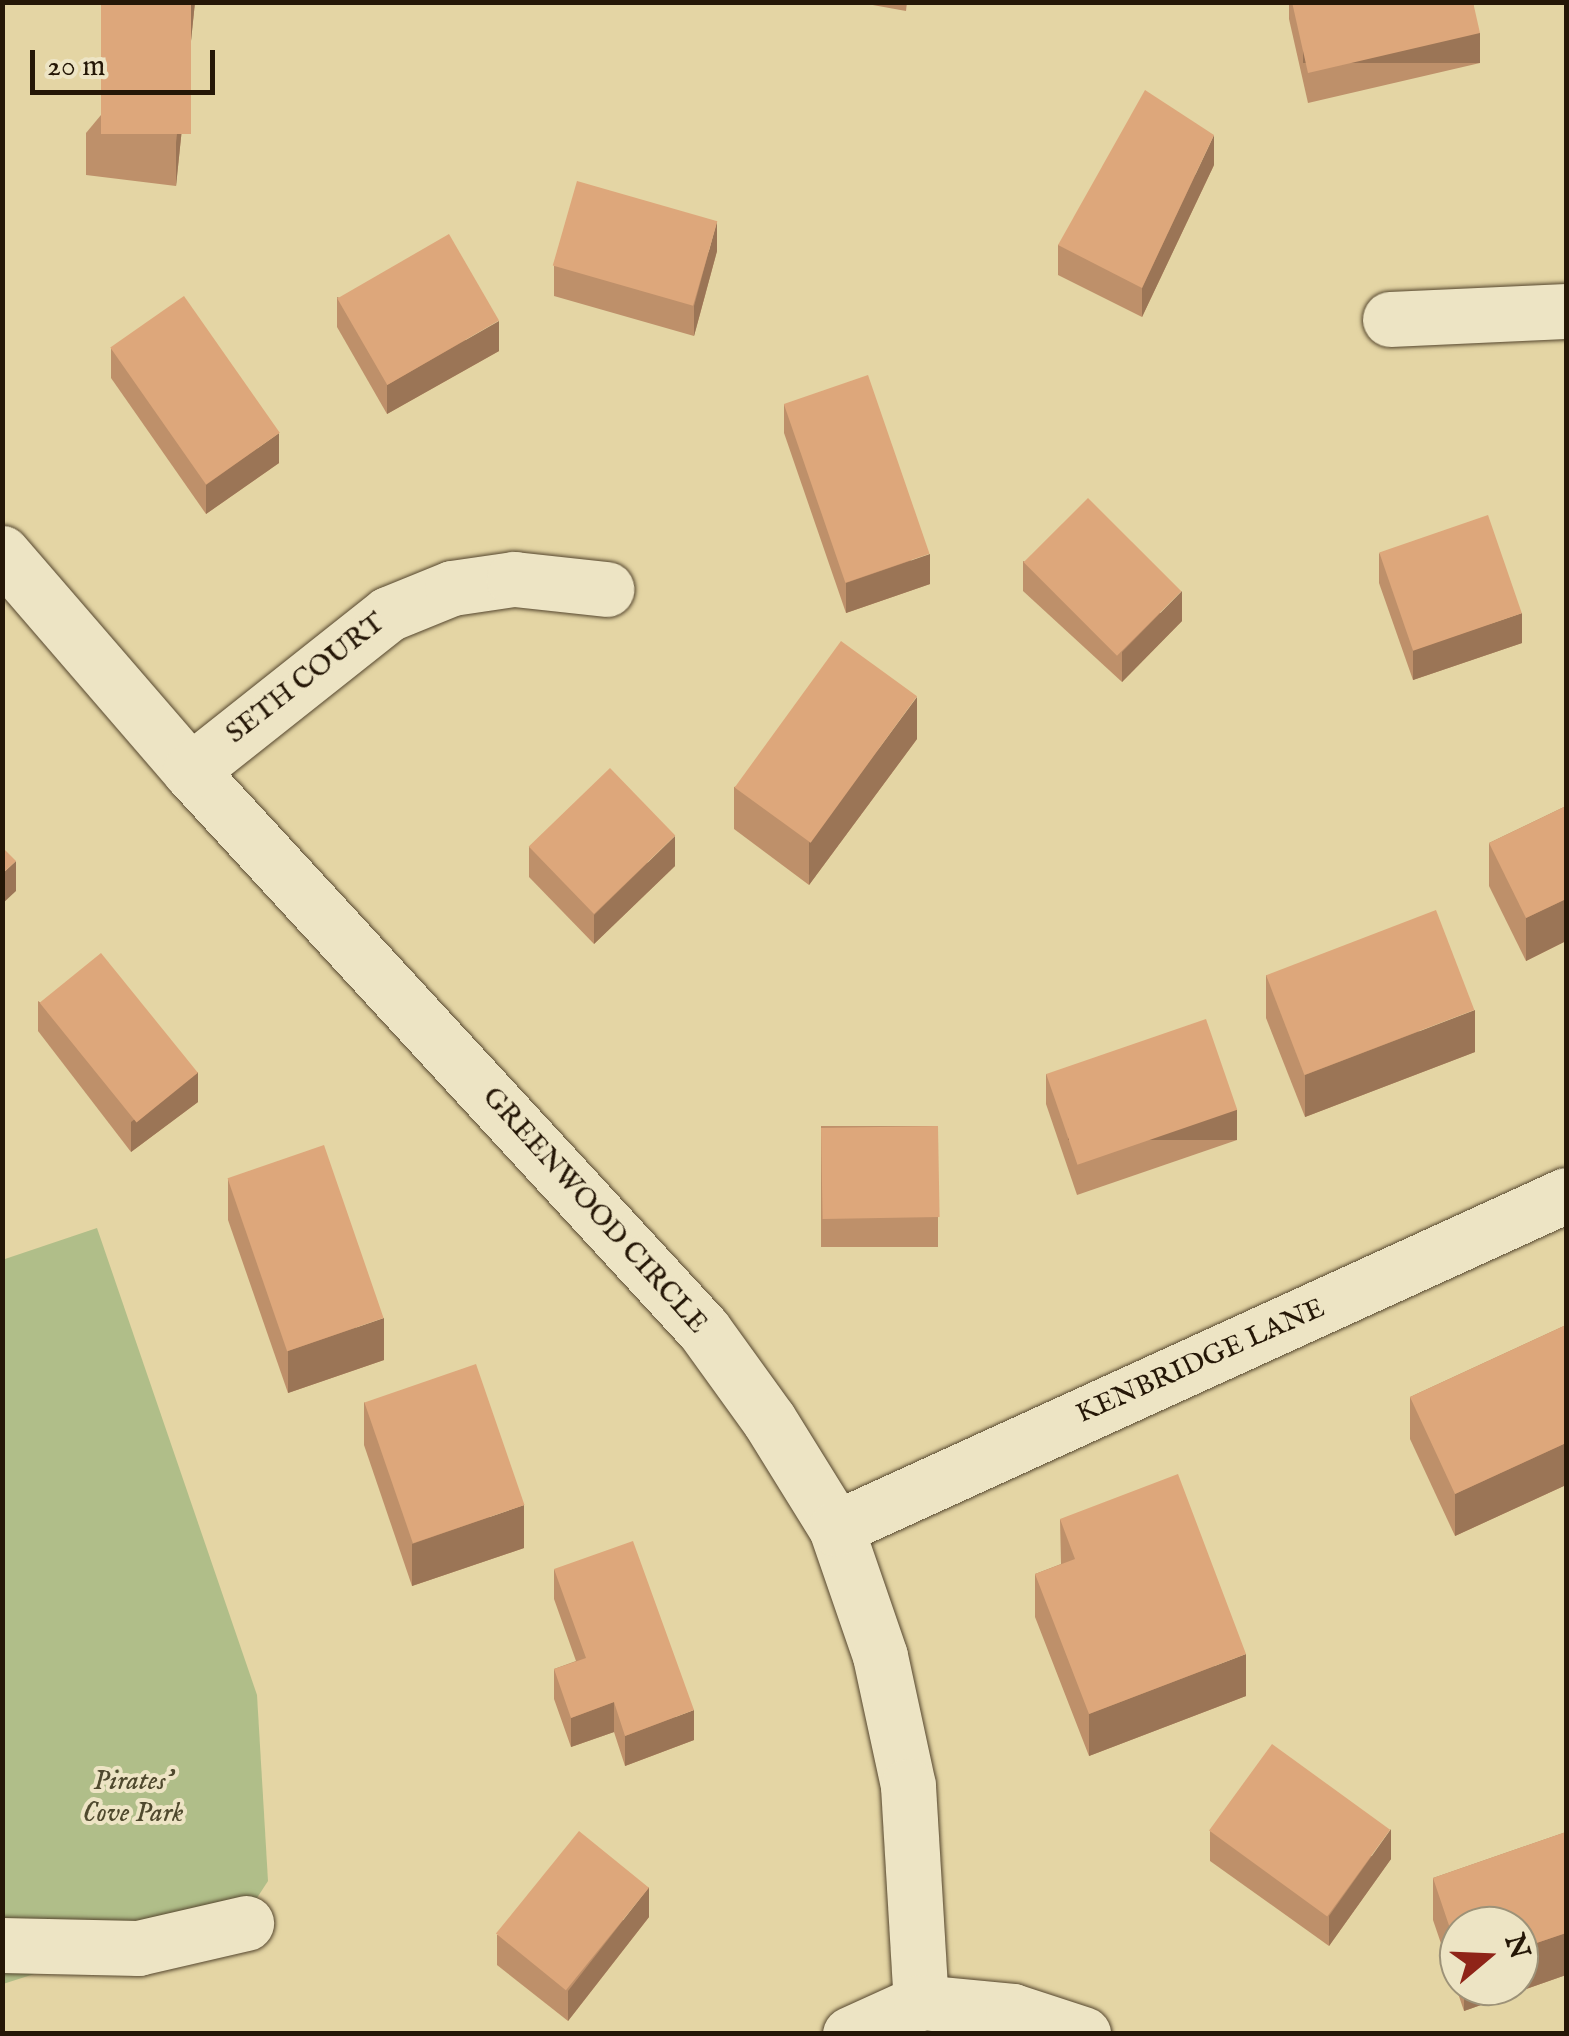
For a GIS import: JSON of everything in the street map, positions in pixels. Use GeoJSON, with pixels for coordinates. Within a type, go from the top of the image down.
{"type":"FeatureCollection","features":[{"type":"Feature","properties":{"kind":"street"},"geometry":{"type":"LineString","coordinates":[[1390,319],[1566,311]]}},
{"type":"Feature","properties":{"kind":"street","name":"GREENWOOD CIRCLE"},"geometry":{"type":"LineString","coordinates":[[2,553],[190,771],[704,1330],[836,1528],[880,1656],[908,1786],[920,2002]]}},
{"type":"Feature","properties":{"kind":"street","name":"SETH COURT"},"geometry":{"type":"LineString","coordinates":[[190,771],[388,614],[452,588],[514,580],[606,589]]}},
{"type":"Feature","properties":{"kind":"street","name":"KENBRIDGE LANE"},"geometry":{"type":"LineString","coordinates":[[836,1528],[1566,1195]]}},
{"type":"Feature","properties":{"kind":"street"},"geometry":{"type":"LineString","coordinates":[[2,1945],[138,1948],[246,1923]]}},
{"type":"Feature","properties":{"kind":"street"},"geometry":{"type":"LineString","coordinates":[[850,2034],[920,2002],[1013,2011],[1083,2034]]}},
{"type":"Feature","properties":{"kind":"green space","name":"Pirates' Cove Park"},"geometry":{"type":"Polygon","coordinates":[[[97,1228],[257,1695],[268,1881],[253,1904],[3,1984],[2,1260],[97,1228]]]}},
{"type":"Feature","properties":{"kind":"building"},"geometry":{"type":"Polygon","coordinates":[[[101,2],[191,2],[191,134],[101,134],[101,2]]]}},
{"type":"Feature","properties":{"kind":"building"},"geometry":{"type":"Polygon","coordinates":[[[1292,2],[1473,2],[1480,33],[1308,73],[1292,2]]]}},
{"type":"Feature","properties":{"kind":"building"},"geometry":{"type":"Polygon","coordinates":[[[1145,90],[1214,135],[1142,288],[1058,245],[1145,90]]]}},
{"type":"Feature","properties":{"kind":"building"},"geometry":{"type":"Polygon","coordinates":[[[577,181],[717,221],[693,306],[553,266],[577,181]]]}},
{"type":"Feature","properties":{"kind":"building"},"geometry":{"type":"Polygon","coordinates":[[[449,234],[499,321],[387,385],[337,298],[449,234]]]}},
{"type":"Feature","properties":{"kind":"building"},"geometry":{"type":"Polygon","coordinates":[[[184,296],[280,433],[206,484],[110,348],[184,296]]]}},
{"type":"Feature","properties":{"kind":"building"},"geometry":{"type":"Polygon","coordinates":[[[868,375],[930,554],[845,583],[784,404],[868,375]]]}},
{"type":"Feature","properties":{"kind":"building"},"geometry":{"type":"Polygon","coordinates":[[[1088,498],[1181,591],[1117,656],[1024,562],[1088,498]]]}},
{"type":"Feature","properties":{"kind":"building"},"geometry":{"type":"Polygon","coordinates":[[[1488,515],[1522,613],[1413,651],[1379,552],[1488,515]]]}},
{"type":"Feature","properties":{"kind":"building"},"geometry":{"type":"Polygon","coordinates":[[[841,641],[917,696],[811,843],[735,787],[841,641]]]}},
{"type":"Feature","properties":{"kind":"building"},"geometry":{"type":"Polygon","coordinates":[[[610,768],[675,836],[594,914],[529,846],[610,768]]]}},
{"type":"Feature","properties":{"kind":"building"},"geometry":{"type":"Polygon","coordinates":[[[1566,806],[1566,899],[1526,918],[1489,843],[1566,806]]]}},
{"type":"Feature","properties":{"kind":"building"},"geometry":{"type":"Polygon","coordinates":[[[2,847],[16,861],[2,874],[2,847]]]}},
{"type":"Feature","properties":{"kind":"building"},"geometry":{"type":"Polygon","coordinates":[[[1436,910],[1474,1010],[1304,1075],[1266,975],[1436,910]]]}},
{"type":"Feature","properties":{"kind":"building"},"geometry":{"type":"Polygon","coordinates":[[[101,953],[198,1073],[137,1122],[40,1003],[101,953]]]}},
{"type":"Feature","properties":{"kind":"building"},"geometry":{"type":"Polygon","coordinates":[[[1206,1019],[1237,1110],[1077,1165],[1046,1074],[1206,1019]]]}},
{"type":"Feature","properties":{"kind":"building"},"geometry":{"type":"Polygon","coordinates":[[[938,1126],[940,1217],[823,1219],[821,1128],[938,1126]]]}},
{"type":"Feature","properties":{"kind":"building"},"geometry":{"type":"Polygon","coordinates":[[[324,1145],[384,1318],[287,1351],[228,1178],[324,1145]]]}},
{"type":"Feature","properties":{"kind":"building"},"geometry":{"type":"Polygon","coordinates":[[[1566,1325],[1566,1443],[1455,1494],[1410,1397],[1566,1325]]]}},
{"type":"Feature","properties":{"kind":"building"},"geometry":{"type":"Polygon","coordinates":[[[476,1364],[525,1505],[413,1543],[364,1402],[476,1364]]]}},
{"type":"Feature","properties":{"kind":"building"},"geometry":{"type":"Polygon","coordinates":[[[1178,1474],[1246,1654],[1089,1714],[1035,1574],[1075,1559],[1060,1519],[1178,1474]]]}},
{"type":"Feature","properties":{"kind":"building"},"geometry":{"type":"Polygon","coordinates":[[[633,1541],[694,1710],[625,1736],[614,1702],[571,1718],[554,1669],[586,1658],[554,1569],[633,1541]]]}},
{"type":"Feature","properties":{"kind":"building"},"geometry":{"type":"Polygon","coordinates":[[[1272,1744],[1390,1830],[1327,1916],[1209,1831],[1272,1744]]]}},
{"type":"Feature","properties":{"kind":"building"},"geometry":{"type":"Polygon","coordinates":[[[579,1831],[649,1888],[566,1990],[496,1934],[579,1831]]]}},
{"type":"Feature","properties":{"kind":"building"},"geometry":{"type":"Polygon","coordinates":[[[1566,1832],[1566,1933],[1539,1942],[1539,1906],[1442,1906],[1433,1878],[1566,1832]]]}}]}
